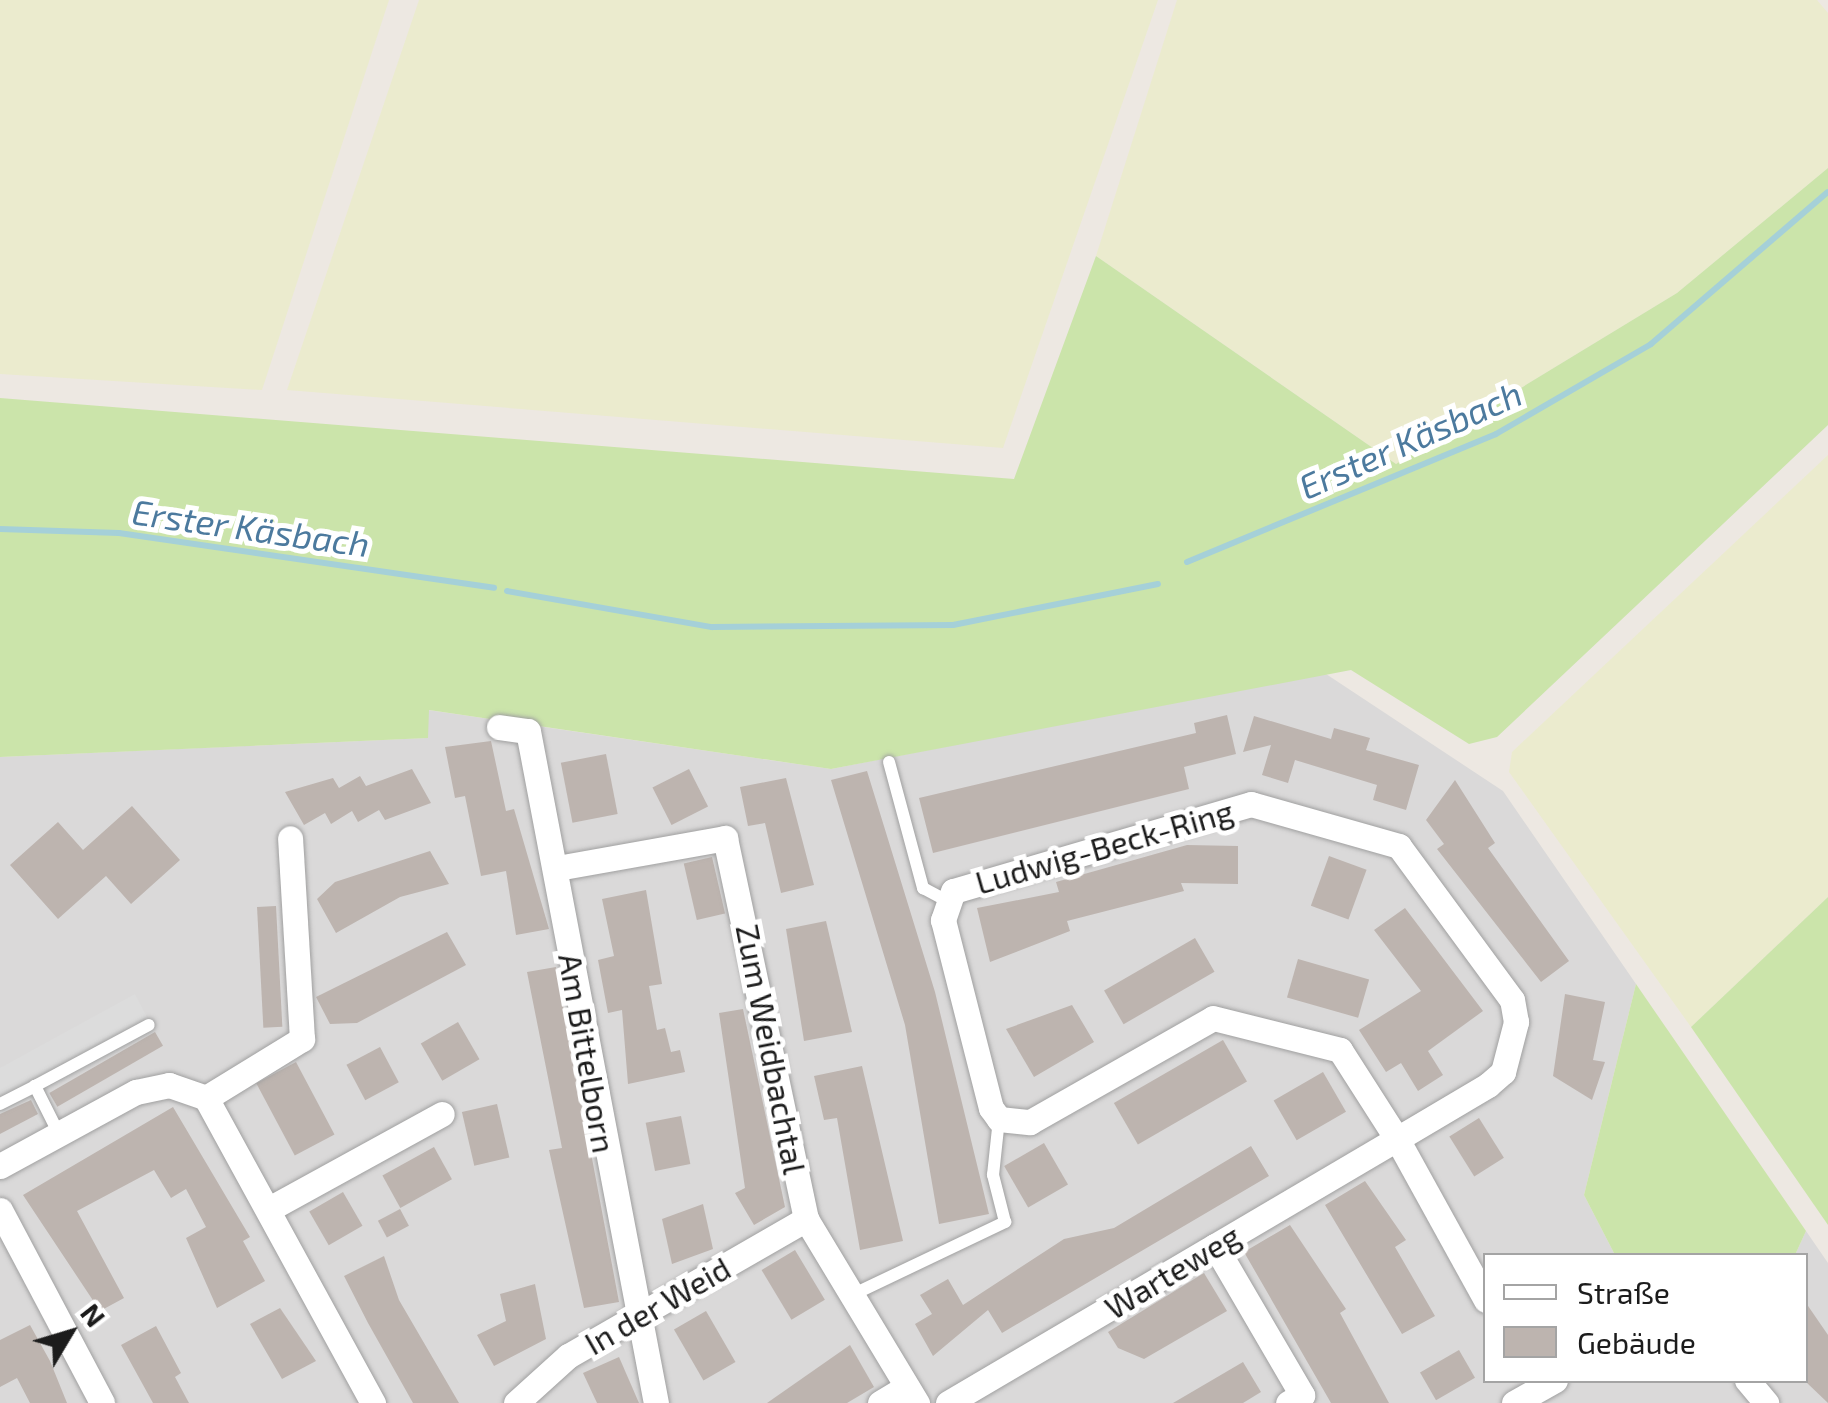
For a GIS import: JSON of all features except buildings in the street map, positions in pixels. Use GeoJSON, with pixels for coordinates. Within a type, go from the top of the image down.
{"type":"FeatureCollection","features":[{"type":"Feature","properties":{"kind":"street","name":"Am Bittelborn"},"geometry":{"type":"LineString","coordinates":[[499,727],[528,732],[557,868],[633,1318],[656,1403]]}},
{"type":"Feature","properties":{"kind":"street","name":"Ludwig-Beck-Ring"},"geometry":{"type":"LineString","coordinates":[[999,1119],[956,973],[946,900],[960,887],[1252,804],[1390,840],[1516,1010],[1503,1072],[1397,1138]]}},
{"type":"Feature","properties":{"kind":"street"},"geometry":{"type":"LineString","coordinates":[[0,1166],[156,1086],[206,1098],[302,1039],[290,838]]}},
{"type":"Feature","properties":{"kind":"street","name":"Zum Weidbachtal"},"geometry":{"type":"LineString","coordinates":[[557,868],[726,838],[806,1219],[912,1395]]}},
{"type":"Feature","properties":{"kind":"street"},"geometry":{"type":"LineString","coordinates":[[999,1119],[1043,1117],[1229,1017],[1340,1050],[1397,1138],[1483,1295]]}},
{"type":"Feature","properties":{"kind":"street"},"geometry":{"type":"LineString","coordinates":[[206,1098],[373,1403]]}},
{"type":"Feature","properties":{"kind":"street"},"geometry":{"type":"LineString","coordinates":[[269,1209],[442,1114]]}},
{"type":"Feature","properties":{"kind":"street","name":"Warteweg"},"geometry":{"type":"LineString","coordinates":[[948,1403],[1397,1138]]}},
{"type":"Feature","properties":{"kind":"street"},"geometry":{"type":"LineString","coordinates":[[0,1210],[102,1403]]}},
{"type":"Feature","properties":{"kind":"street","name":"In der Weid"},"geometry":{"type":"LineString","coordinates":[[516,1403],[568,1356],[806,1219]]}},
{"type":"Feature","properties":{"kind":"street"},"geometry":{"type":"LineString","coordinates":[[1214,1246],[1302,1395],[1288,1403]]}},
{"type":"Feature","properties":{"kind":"street"},"geometry":{"type":"LineString","coordinates":[[1749,1383],[1766,1403]]}},
{"type":"Feature","properties":{"kind":"street"},"geometry":{"type":"LineString","coordinates":[[880,1403],[912,1395]]}},
{"type":"Feature","properties":{"kind":"lane"},"geometry":{"type":"LineString","coordinates":[[889,762],[924,888],[946,900]]}},
{"type":"Feature","properties":{"kind":"lane"},"geometry":{"type":"LineString","coordinates":[[0,1104],[149,1025]]}},
{"type":"Feature","properties":{"kind":"lane"},"geometry":{"type":"LineString","coordinates":[[35,1086],[53,1137]]}},
{"type":"Feature","properties":{"kind":"lane"},"geometry":{"type":"LineString","coordinates":[[852,1295],[1006,1222],[993,1175],[999,1119]]}},
{"type":"Feature","properties":{"kind":"shaded area"},"geometry":{"type":"Polygon","coordinates":[[[1323,672],[1503,791],[1636,984],[1584,1195],[1614,1253],[1483,1253],[1483,1383],[1808,1383],[1808,1253],[1796,1253],[1806,1231],[1828,1263],[1828,1403],[0,1403],[0,757],[427,738],[428,710],[831,769],[1323,672]]]}},
{"type":"Feature","properties":{"kind":"shaded area"},"geometry":{"type":"Polygon","coordinates":[[[135,994],[154,1031],[47,1089],[60,1115],[40,1126],[26,1100],[0,1114],[0,1068],[135,994]]]}},
{"type":"Feature","properties":{"kind":"green space"},"geometry":{"type":"Polygon","coordinates":[[[0,0],[389,0],[262,390],[0,374],[0,0]]]}},
{"type":"Feature","properties":{"kind":"green space"},"geometry":{"type":"Polygon","coordinates":[[[419,0],[1158,0],[1003,448],[287,390],[419,0]]]}},
{"type":"Feature","properties":{"kind":"green space"},"geometry":{"type":"Polygon","coordinates":[[[1177,0],[1817,0],[1828,13],[1828,168],[1677,293],[1396,464],[1096,256],[1177,0]]]}},
{"type":"Feature","properties":{"kind":"green space"},"geometry":{"type":"Polygon","coordinates":[[[1828,168],[1828,425],[1497,737],[1469,744],[1351,670],[831,769],[429,710],[428,738],[0,757],[0,398],[1014,479],[1096,256],[1396,464],[1677,293],[1828,168]]]}},
{"type":"Feature","properties":{"kind":"green space"},"geometry":{"type":"Polygon","coordinates":[[[1828,455],[1828,897],[1691,1027],[1509,772],[1512,752],[1828,455]]]}},
{"type":"Feature","properties":{"kind":"green space"},"geometry":{"type":"Polygon","coordinates":[[[1828,897],[1828,1225],[1691,1027],[1828,897]]]}},
{"type":"Feature","properties":{"kind":"green space"},"geometry":{"type":"Polygon","coordinates":[[[1636,984],[1806,1231],[1796,1253],[1614,1253],[1584,1195],[1636,984]]]}},
{"type":"Feature","properties":{"kind":"waterway","name":"Erster Käsbach"},"geometry":{"type":"LineString","coordinates":[[1187,562],[1496,434],[1651,344],[1828,192]]}},
{"type":"Feature","properties":{"kind":"waterway","name":"Erster Käsbach"},"geometry":{"type":"LineString","coordinates":[[0,529],[119,533],[494,588]]}},
{"type":"Feature","properties":{"kind":"waterway","name":"Erster Käsbach"},"geometry":{"type":"LineString","coordinates":[[507,591],[712,627],[953,625],[1158,584]]}}]}
